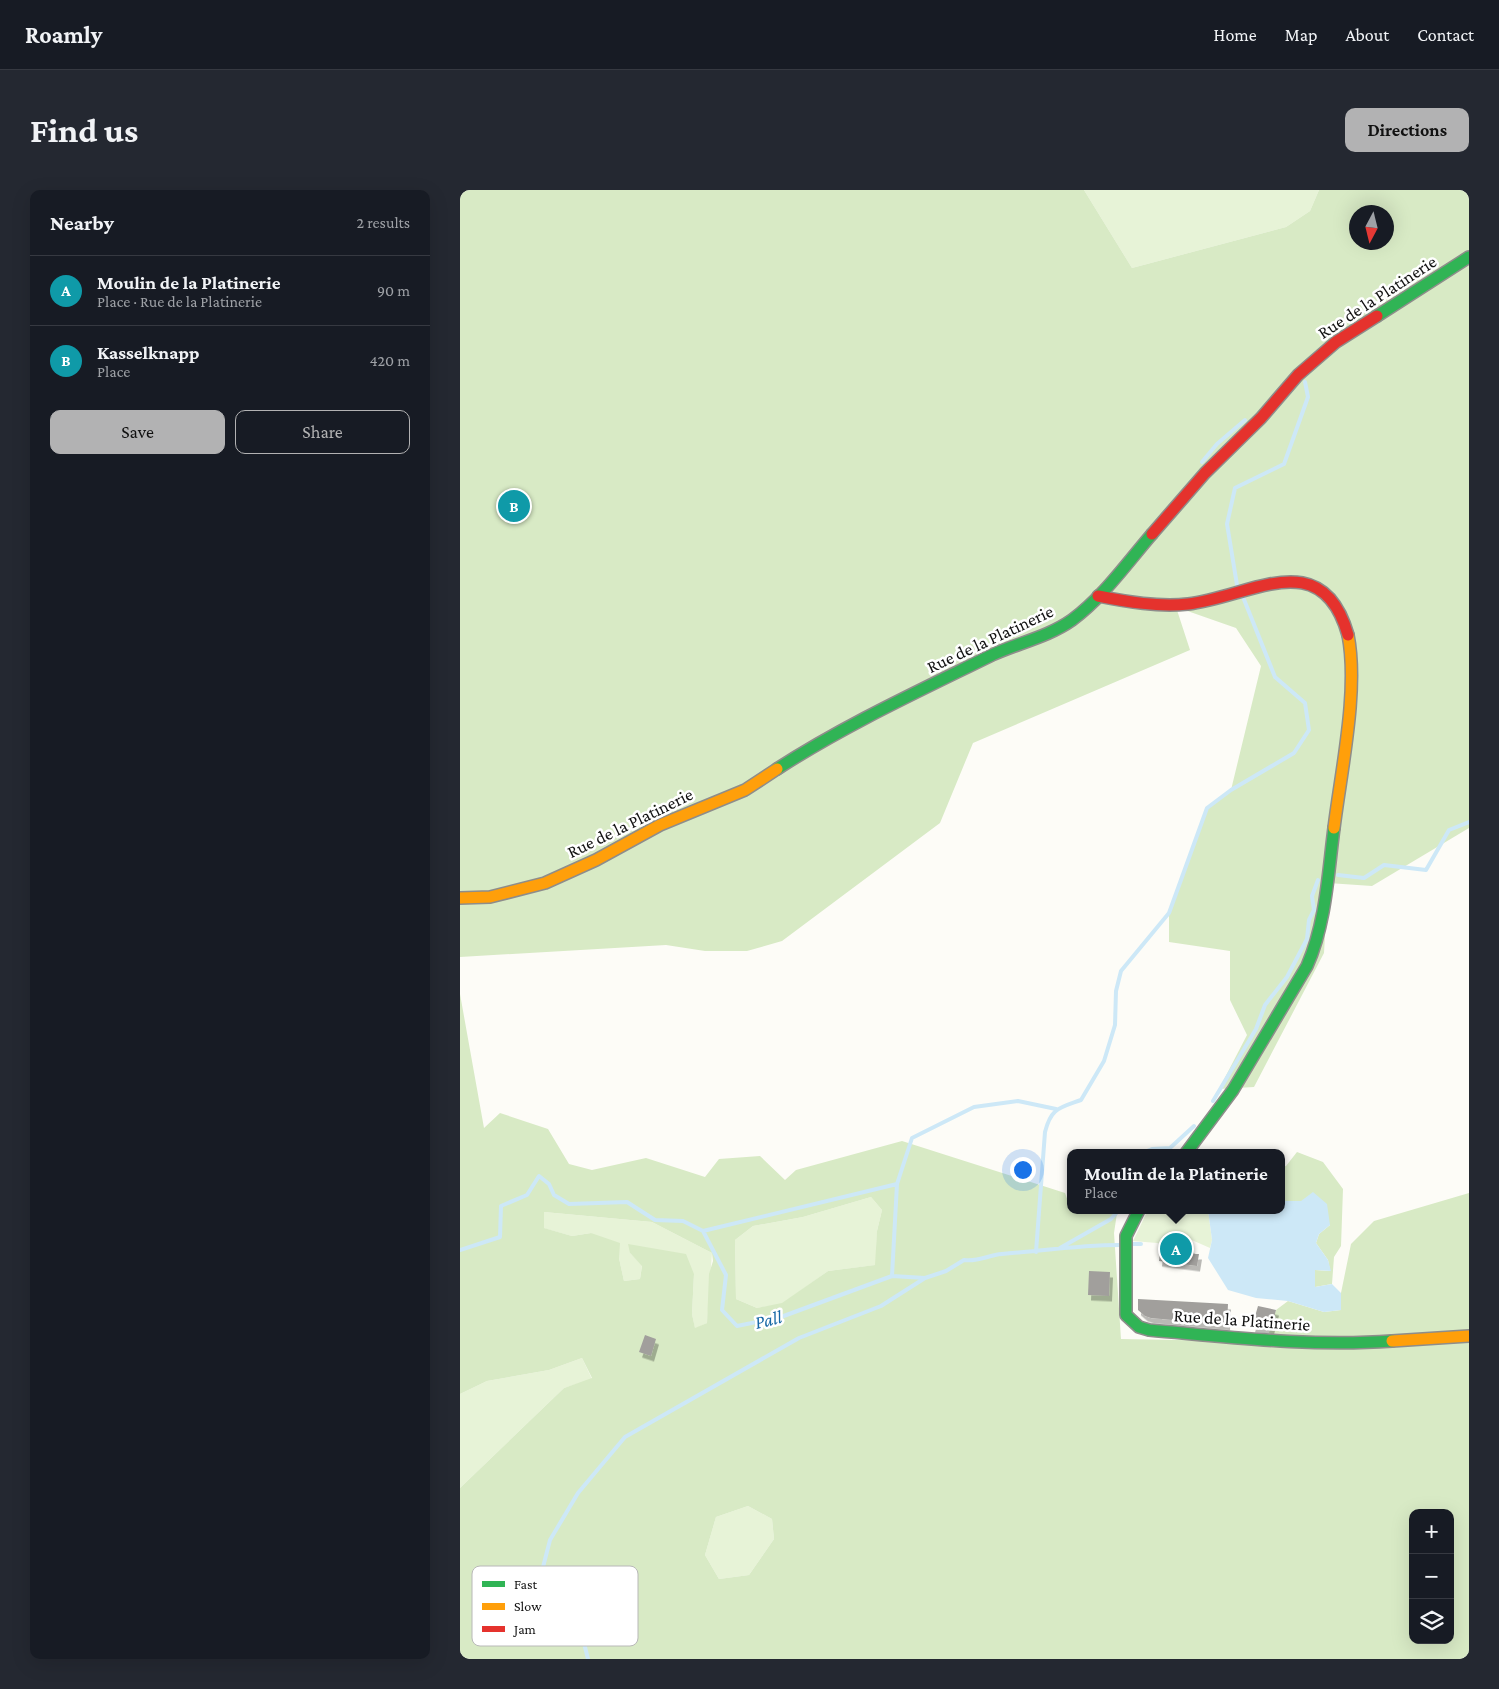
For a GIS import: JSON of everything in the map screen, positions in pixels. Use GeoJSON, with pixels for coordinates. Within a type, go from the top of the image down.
{"type":"FeatureCollection","features":[{"type":"Feature","properties":{"kind":"street","name":"Rue de la Platinerie"},"geometry":{"type":"LineString","coordinates":[[460,898],[506,894],[545,883],[596,860],[660,825],[745,790],[811,747],[871,714],[999,652],[1039,637],[1071,620],[1098,596],[1206,473],[1261,418],[1298,375],[1336,342],[1469,257]]}},
{"type":"Feature","properties":{"kind":"street"},"geometry":{"type":"LineString","coordinates":[[1098,596],[1140,605],[1175,607],[1222,598],[1262,585],[1294,581],[1310,583],[1327,594],[1341,617],[1348,635],[1351,659],[1349,697],[1322,918],[1316,946],[1307,966],[1233,1090],[1189,1149]]}},
{"type":"Feature","properties":{"kind":"street","name":"Rue de la Platinerie"},"geometry":{"type":"LineString","coordinates":[[1137,1214],[1128,1229],[1125,1246],[1126,1316],[1138,1326],[1148,1330],[1282,1342],[1349,1344],[1469,1336]]}},
{"type":"Feature","properties":{"kind":"green space"},"geometry":{"type":"Polygon","coordinates":[[[460,190],[1084,190],[1132,268],[1286,227],[1310,211],[1319,190],[1469,190],[1469,828],[1372,886],[1328,883],[1324,953],[1254,1087],[1219,1089],[1247,1035],[1230,1000],[1230,951],[1169,942],[1169,913],[1207,808],[1231,790],[1261,666],[1236,628],[1176,607],[1190,650],[973,743],[940,823],[782,941],[747,951],[705,951],[666,945],[460,957],[460,190]]]}},
{"type":"Feature","properties":{"kind":"green space"},"geometry":{"type":"Polygon","coordinates":[[[1084,190],[1319,190],[1310,211],[1286,227],[1132,268],[1084,190]]]}},
{"type":"Feature","properties":{"kind":"green space"},"geometry":{"type":"Polygon","coordinates":[[[460,994],[484,1128],[500,1113],[548,1129],[569,1164],[592,1170],[646,1158],[705,1177],[719,1159],[760,1156],[785,1180],[796,1170],[902,1141],[1065,1193],[1067,1214],[1117,1214],[1114,1233],[1121,1339],[1281,1342],[1269,1333],[1276,1310],[1288,1301],[1324,1312],[1341,1310],[1341,1293],[1351,1244],[1374,1221],[1469,1193],[1469,1659],[460,1659],[460,1488],[564,1388],[592,1378],[582,1358],[549,1370],[487,1381],[460,1394],[460,994]],[[871,1197],[803,1217],[753,1226],[735,1240],[736,1299],[757,1308],[782,1303],[828,1271],[875,1265],[877,1231],[882,1210],[871,1197]],[[544,1212],[544,1228],[572,1236],[591,1233],[620,1243],[619,1258],[624,1281],[640,1279],[642,1266],[630,1253],[628,1244],[686,1254],[694,1274],[692,1314],[695,1328],[707,1323],[709,1274],[713,1261],[712,1253],[652,1222],[544,1212]],[[748,1506],[716,1517],[705,1555],[719,1579],[749,1575],[774,1539],[772,1519],[748,1506]]]}},
{"type":"Feature","properties":{"kind":"green space"},"geometry":{"type":"Polygon","coordinates":[[[1297,1152],[1323,1162],[1343,1189],[1341,1246],[1334,1257],[1332,1284],[1315,1287],[1315,1270],[1330,1271],[1328,1260],[1316,1243],[1319,1234],[1330,1225],[1301,1201],[1285,1201],[1286,1166],[1297,1152]]]}},
{"type":"Feature","properties":{"kind":"green space"},"geometry":{"type":"Polygon","coordinates":[[[871,1197],[882,1210],[877,1231],[876,1265],[828,1271],[782,1304],[757,1308],[736,1299],[735,1240],[753,1226],[803,1217],[871,1197]]]}},
{"type":"Feature","properties":{"kind":"green space"},"geometry":{"type":"Polygon","coordinates":[[[544,1212],[652,1222],[712,1253],[707,1323],[695,1329],[692,1314],[694,1274],[630,1253],[642,1265],[640,1279],[624,1281],[619,1258],[591,1233],[572,1236],[543,1228],[544,1212]]]}},
{"type":"Feature","properties":{"kind":"green space"},"geometry":{"type":"Polygon","coordinates":[[[1146,1214],[1209,1214],[1212,1240],[1210,1248],[1185,1237],[1170,1235],[1169,1244],[1133,1241],[1146,1214]]]}},
{"type":"Feature","properties":{"kind":"green space"},"geometry":{"type":"Polygon","coordinates":[[[582,1358],[592,1379],[564,1388],[460,1488],[460,1394],[487,1381],[549,1370],[582,1358]]]}},
{"type":"Feature","properties":{"kind":"green space"},"geometry":{"type":"Polygon","coordinates":[[[748,1506],[772,1519],[774,1539],[749,1575],[719,1579],[705,1555],[716,1517],[748,1506]]]}},
{"type":"Feature","properties":{"kind":"water"},"geometry":{"type":"Polygon","coordinates":[[[1313,1192],[1327,1204],[1330,1225],[1319,1234],[1316,1243],[1328,1260],[1331,1271],[1315,1270],[1315,1287],[1332,1284],[1341,1293],[1341,1310],[1324,1312],[1288,1301],[1256,1298],[1228,1290],[1208,1258],[1212,1240],[1209,1214],[1285,1214],[1285,1201],[1301,1201],[1313,1192]]]}},
{"type":"Feature","properties":{"kind":"building"},"geometry":{"type":"Polygon","coordinates":[[[1170,1235],[1185,1237],[1184,1247],[1192,1248],[1194,1254],[1199,1254],[1197,1266],[1159,1261],[1161,1243],[1169,1244],[1170,1235]]]}},
{"type":"Feature","properties":{"kind":"building"},"geometry":{"type":"Polygon","coordinates":[[[1089,1271],[1110,1272],[1109,1296],[1088,1295],[1089,1271]]]}},
{"type":"Feature","properties":{"kind":"building"},"geometry":{"type":"Polygon","coordinates":[[[1138,1299],[1228,1304],[1227,1325],[1151,1318],[1138,1310],[1138,1299]]]}},
{"type":"Feature","properties":{"kind":"building"},"geometry":{"type":"Polygon","coordinates":[[[1258,1306],[1276,1310],[1271,1329],[1252,1327],[1258,1306]]]}},
{"type":"Feature","properties":{"kind":"building"},"geometry":{"type":"Polygon","coordinates":[[[645,1335],[656,1339],[651,1356],[639,1352],[645,1335]]]}},
{"type":"Feature","properties":{"kind":"waterway"},"geometry":{"type":"LineString","coordinates":[[1237,585],[1227,524],[1235,488],[1284,464],[1308,397],[1305,382]]}},
{"type":"Feature","properties":{"kind":"waterway"},"geometry":{"type":"LineString","coordinates":[[1202,462],[1217,444],[1245,420]]}},
{"type":"Feature","properties":{"kind":"waterway"},"geometry":{"type":"LineString","coordinates":[[1036,1252],[1047,1124],[1053,1113],[1057,1110],[1081,1100],[1104,1061],[1115,1025],[1116,991],[1121,971],[1169,913],[1207,808],[1231,790],[1294,753],[1309,730],[1305,703],[1275,677],[1243,597]]}},
{"type":"Feature","properties":{"kind":"waterway"},"geometry":{"type":"LineString","coordinates":[[1338,875],[1364,878],[1384,865],[1426,870],[1449,830],[1469,822]]}},
{"type":"Feature","properties":{"kind":"waterway"},"geometry":{"type":"LineString","coordinates":[[1213,1101],[1256,1029],[1265,1005],[1287,977],[1307,939],[1309,920],[1314,910],[1312,896],[1318,880]]}},
{"type":"Feature","properties":{"kind":"waterway"},"geometry":{"type":"LineString","coordinates":[[892,1276],[897,1184],[912,1138],[974,1107],[1018,1101],[1056,1109]]}},
{"type":"Feature","properties":{"kind":"waterway"},"geometry":{"type":"LineString","coordinates":[[1152,1149],[1170,1148],[1194,1126]]}},
{"type":"Feature","properties":{"kind":"waterway","name":"Pall"},"geometry":{"type":"LineString","coordinates":[[460,1250],[500,1237],[501,1206],[527,1195],[539,1176],[549,1184],[554,1195],[569,1204],[627,1202],[655,1220],[683,1221],[703,1231],[726,1275],[722,1310],[737,1326],[781,1317],[892,1276],[925,1278],[946,1271],[964,1260],[1060,1248],[1119,1245]]}},
{"type":"Feature","properties":{"kind":"waterway"},"geometry":{"type":"LineString","coordinates":[[703,1231],[897,1184]]}},
{"type":"Feature","properties":{"kind":"waterway"},"geometry":{"type":"LineString","coordinates":[[1060,1248],[1111,1219],[1115,1214]]}},
{"type":"Feature","properties":{"kind":"waterway","name":"Pall"},"geometry":{"type":"LineString","coordinates":[[1131,1244],[1141,1244]]}},
{"type":"Feature","properties":{"kind":"waterway"},"geometry":{"type":"LineString","coordinates":[[543,1566],[550,1540],[578,1493],[625,1437],[799,1338],[881,1306],[925,1278]]}},
{"type":"Feature","properties":{"kind":"waterway"},"geometry":{"type":"LineString","coordinates":[[585,1646],[588,1659]]}},
{"type":"Feature","properties":{"kind":"traffic: fast"},"geometry":{"type":"LineString","coordinates":[[1377,316],[1469,257]]}},
{"type":"Feature","properties":{"kind":"traffic: fast"},"geometry":{"type":"LineString","coordinates":[[777,769],[829,738],[910,695],[992,655],[1063,626],[1094,601],[1152,534]]}},
{"type":"Feature","properties":{"kind":"traffic: fast"},"geometry":{"type":"LineString","coordinates":[[1189,1149],[1233,1090],[1307,966],[1322,916],[1334,828]]}},
{"type":"Feature","properties":{"kind":"traffic: fast"},"geometry":{"type":"LineString","coordinates":[[1137,1214],[1126,1236],[1126,1315],[1139,1327],[1149,1330],[1301,1342],[1362,1343],[1392,1341]]}},
{"type":"Feature","properties":{"kind":"traffic: slow"},"geometry":{"type":"LineString","coordinates":[[1334,828],[1350,705],[1351,657],[1348,635]]}},
{"type":"Feature","properties":{"kind":"traffic: slow"},"geometry":{"type":"LineString","coordinates":[[460,898],[490,897],[545,883],[596,860],[660,825],[745,790],[777,769]]}},
{"type":"Feature","properties":{"kind":"traffic: slow"},"geometry":{"type":"LineString","coordinates":[[1392,1341],[1469,1336]]}},
{"type":"Feature","properties":{"kind":"traffic: jam"},"geometry":{"type":"LineString","coordinates":[[1152,534],[1205,473],[1261,418],[1298,375],[1336,342],[1377,316]]}},
{"type":"Feature","properties":{"kind":"traffic: jam"},"geometry":{"type":"LineString","coordinates":[[1098,596],[1143,603],[1177,605],[1212,600],[1259,586],[1282,582],[1302,583],[1321,590],[1336,607],[1348,635]]}},
{"type":"Feature","properties":{"kind":"place","name":"Kasselknapp"},"geometry":{"type":"Point","coordinates":[514,506]}},
{"type":"Feature","properties":{"kind":"place","name":"Moulin de la Platinerie"},"geometry":{"type":"Point","coordinates":[1176,1249]}}]}
